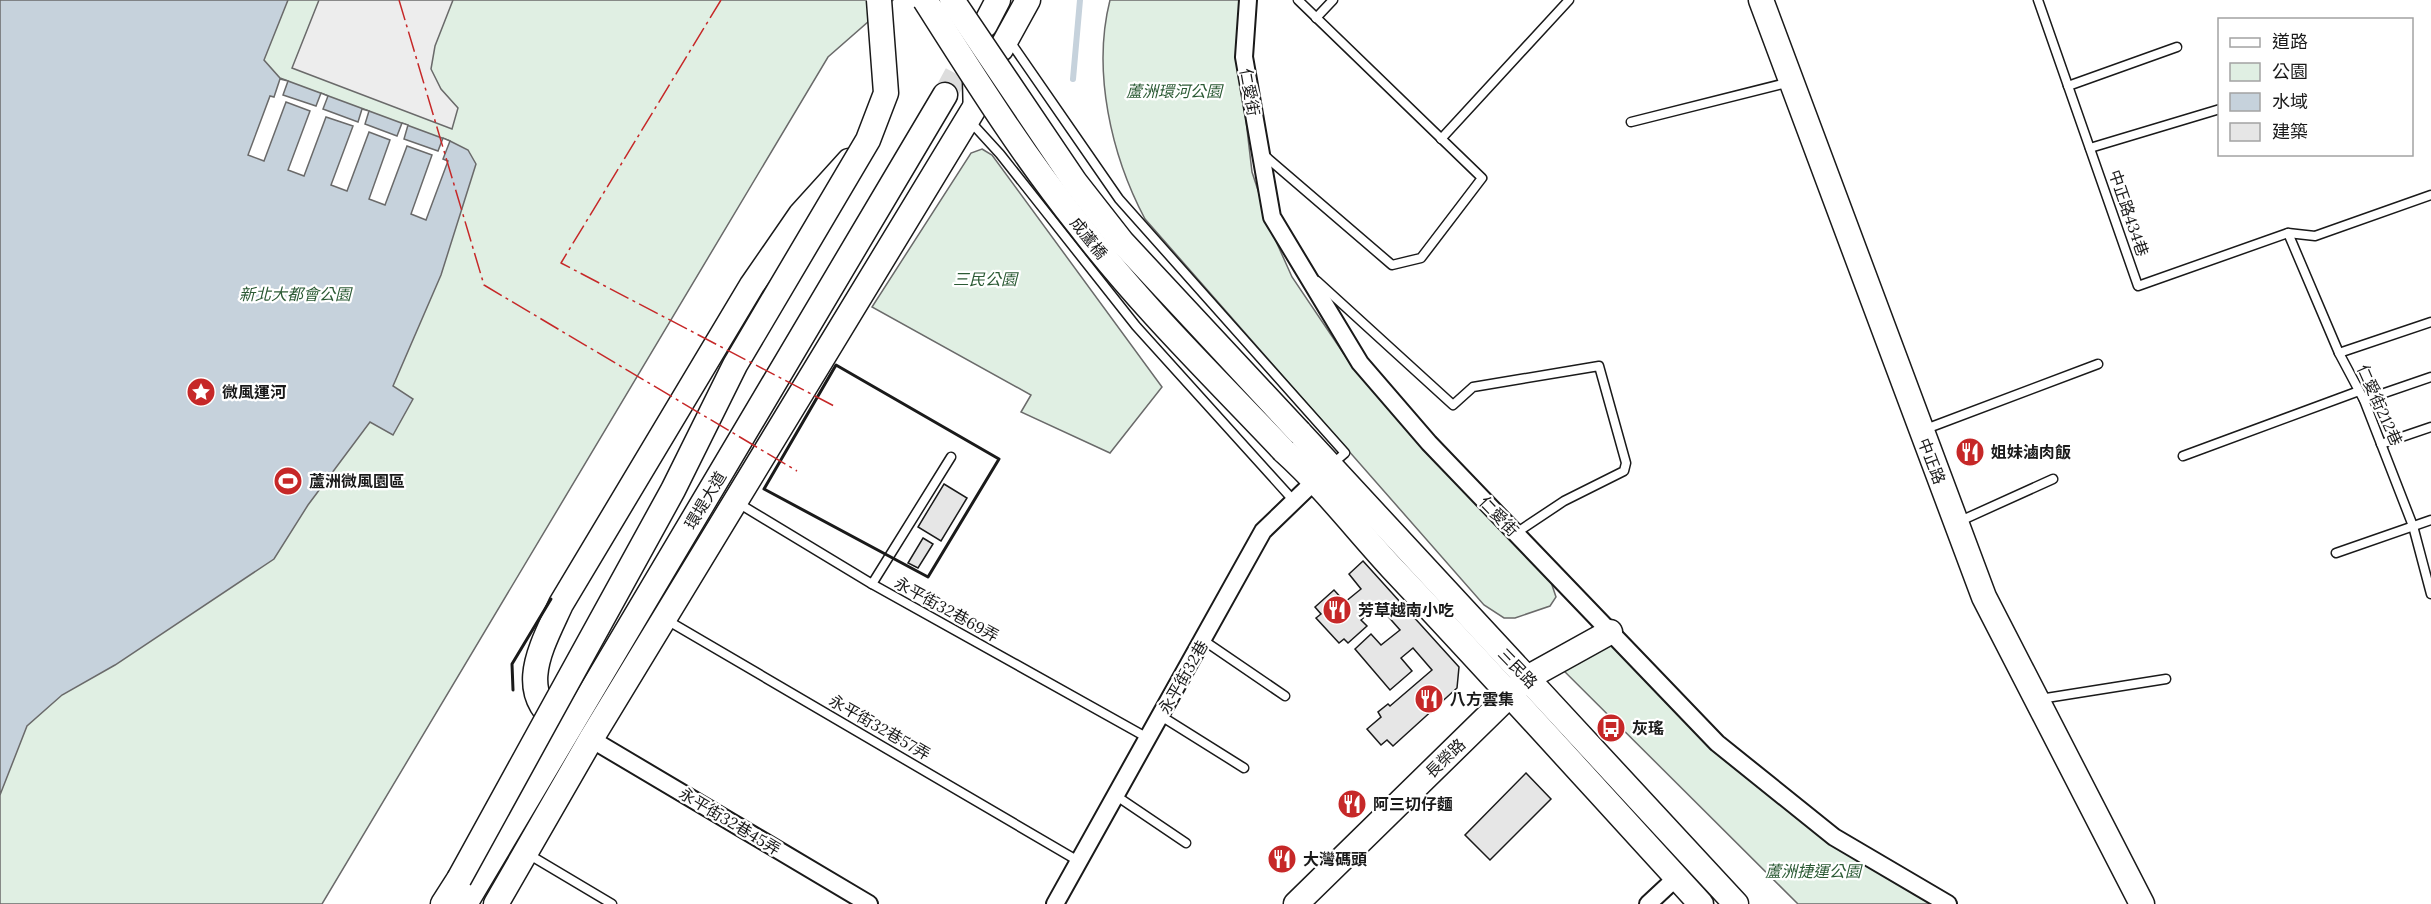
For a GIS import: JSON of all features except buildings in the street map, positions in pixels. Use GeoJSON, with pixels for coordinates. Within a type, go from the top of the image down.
{"type":"FeatureCollection","features":[{"type":"Feature","properties":{"kind":"main road"},"geometry":{"type":"LineString","coordinates":[[443,904],[459,879],[673,490],[735,365],[868,140],[886,93],[879,0]]}},
{"type":"Feature","properties":{"kind":"main road","name":"成蘆橋"},"geometry":{"type":"LineString","coordinates":[[925,0],[1014,139],[1079,226],[1138,298],[1284,451]]}},
{"type":"Feature","properties":{"kind":"main road","name":"成蘆橋"},"geometry":{"type":"LineString","coordinates":[[952,0],[1075,182],[1122,242],[1299,432]]}},
{"type":"Feature","properties":{"kind":"main road"},"geometry":{"type":"LineString","coordinates":[[985,25],[998,0]]}},
{"type":"Feature","properties":{"kind":"main road"},"geometry":{"type":"LineString","coordinates":[[1004,43],[1028,0]]}},
{"type":"Feature","properties":{"kind":"main road","name":"中正路"},"geometry":{"type":"LineString","coordinates":[[1761,0],[1920,431],[1984,597],[2142,904]]}},
{"type":"Feature","properties":{"kind":"main road","name":"環堤大道"},"geometry":{"type":"LineString","coordinates":[[465,904],[945,95]]}},
{"type":"Feature","properties":{"kind":"main road","name":"環堤大道"},"geometry":{"type":"LineString","coordinates":[[496,904],[591,739],[972,113]]}},
{"type":"Feature","properties":{"kind":"main road"},"geometry":{"type":"LineString","coordinates":[[591,739],[568,730],[547,716],[534,686],[538,656],[561,604],[752,285],[801,214],[868,140]]}},
{"type":"Feature","properties":{"kind":"main road","name":"三民路"},"geometry":{"type":"LineString","coordinates":[[1299,432],[1323,473],[1519,686],[1736,904]]}},
{"type":"Feature","properties":{"kind":"main road","name":"三民路"},"geometry":{"type":"LineString","coordinates":[[1284,451],[1323,473]]}},
{"type":"Feature","properties":{"kind":"main road","name":"長榮路"},"geometry":{"type":"LineString","coordinates":[[1296,904],[1519,686],[1610,632]]}},
{"type":"Feature","properties":{"kind":"main road","name":"三民路"},"geometry":{"type":"LineString","coordinates":[[1519,686],[1701,904]]}},
{"type":"Feature","properties":{"kind":"street","name":"仁愛街"},"geometry":{"type":"LineString","coordinates":[[1248,0],[1244,57],[1272,217],[1360,363],[1430,442],[1717,743],[1825,830],[1948,904]]}},
{"type":"Feature","properties":{"kind":"street","name":"永平街32巷"},"geometry":{"type":"LineString","coordinates":[[1055,904],[1080,862],[1146,737],[1161,716],[1263,531],[1323,473]]}},
{"type":"Feature","properties":{"kind":"street","name":"永平街32巷45弄"},"geometry":{"type":"LineString","coordinates":[[591,739],[869,904]]}},
{"type":"Feature","properties":{"kind":"street"},"geometry":{"type":"LineString","coordinates":[[1648,904],[1677,877]]}},
{"type":"Feature","properties":{"kind":"lane"},"geometry":{"type":"LineString","coordinates":[[1261,153],[1392,266],[1421,258],[1482,178],[1298,0]]}},
{"type":"Feature","properties":{"kind":"lane"},"geometry":{"type":"LineString","coordinates":[[1316,18],[1333,0]]}},
{"type":"Feature","properties":{"kind":"lane"},"geometry":{"type":"LineString","coordinates":[[1441,139],[1569,0]]}},
{"type":"Feature","properties":{"kind":"lane","name":"中正路434巷"},"geometry":{"type":"LineString","coordinates":[[2038,0],[2138,286],[2288,233]]}},
{"type":"Feature","properties":{"kind":"lane"},"geometry":{"type":"LineString","coordinates":[[1294,501],[1136,326],[1000,154],[972,113],[966,56],[1004,43],[1119,199],[1345,453],[1323,473]]}},
{"type":"Feature","properties":{"kind":"lane"},"geometry":{"type":"LineString","coordinates":[[2068,86],[2177,47]]}},
{"type":"Feature","properties":{"kind":"lane"},"geometry":{"type":"LineString","coordinates":[[1631,122],[1790,81]]}},
{"type":"Feature","properties":{"kind":"lane"},"geometry":{"type":"LineString","coordinates":[[2090,148],[2218,110]]}},
{"type":"Feature","properties":{"kind":"lane"},"geometry":{"type":"LineString","coordinates":[[2288,233],[2315,236],[2431,195]]}},
{"type":"Feature","properties":{"kind":"lane","name":"仁愛街212巷"},"geometry":{"type":"LineString","coordinates":[[2288,233],[2339,353],[2364,400],[2413,526],[2431,594]]}},
{"type":"Feature","properties":{"kind":"lane"},"geometry":{"type":"LineString","coordinates":[[1298,263],[1453,405],[1473,387],[1599,366],[1626,463],[1624,471],[1563,501],[1516,533]]}},
{"type":"Feature","properties":{"kind":"lane"},"geometry":{"type":"LineString","coordinates":[[2339,353],[2431,322]]}},
{"type":"Feature","properties":{"kind":"lane"},"geometry":{"type":"LineString","coordinates":[[1920,431],[2098,364]]}},
{"type":"Feature","properties":{"kind":"lane"},"geometry":{"type":"LineString","coordinates":[[2364,400],[2431,377]]}},
{"type":"Feature","properties":{"kind":"lane"},"geometry":{"type":"LineString","coordinates":[[2183,456],[2359,391]]}},
{"type":"Feature","properties":{"kind":"lane"},"geometry":{"type":"LineString","coordinates":[[2381,444],[2431,428]]}},
{"type":"Feature","properties":{"kind":"lane"},"geometry":{"type":"LineString","coordinates":[[872,584],[951,456]]}},
{"type":"Feature","properties":{"kind":"lane"},"geometry":{"type":"LineString","coordinates":[[1955,523],[2053,479]]}},
{"type":"Feature","properties":{"kind":"lane","name":"永平街32巷69弄"},"geometry":{"type":"LineString","coordinates":[[736,503],[872,584],[1146,737]]}},
{"type":"Feature","properties":{"kind":"lane"},"geometry":{"type":"LineString","coordinates":[[2336,554],[2431,520]]}},
{"type":"Feature","properties":{"kind":"lane","name":"永平街32巷57弄"},"geometry":{"type":"LineString","coordinates":[[665,618],[1080,862]]}},
{"type":"Feature","properties":{"kind":"lane"},"geometry":{"type":"LineString","coordinates":[[1203,640],[1285,696]]}},
{"type":"Feature","properties":{"kind":"lane"},"geometry":{"type":"LineString","coordinates":[[2036,700],[2166,679]]}},
{"type":"Feature","properties":{"kind":"lane"},"geometry":{"type":"LineString","coordinates":[[1161,716],[1244,768]]}},
{"type":"Feature","properties":{"kind":"lane"},"geometry":{"type":"LineString","coordinates":[[1115,795],[1186,843]]}},
{"type":"Feature","properties":{"kind":"lane"},"geometry":{"type":"LineString","coordinates":[[525,853],[612,904]]}},
{"type":"Feature","properties":{"kind":"green space","name":"蘆洲微風園區"},"geometry":{"type":"Polygon","coordinates":[[[0,0],[893,0],[828,57],[322,904],[0,904],[0,0]]]}},
{"type":"Feature","properties":{"kind":"green space","name":"蘆洲環河公園"},"geometry":{"type":"Polygon","coordinates":[[[1110,0],[1240,0],[1238,52],[1252,172],[1271,230],[1292,277],[1352,366],[1550,579],[1556,597],[1550,606],[1515,618],[1504,618],[1484,605],[1145,219],[1123,168],[1108,112],[1103,55],[1110,0]]]}},
{"type":"Feature","properties":{"kind":"green space","name":"三民公園"},"geometry":{"type":"Polygon","coordinates":[[[982,149],[992,155],[1162,387],[1110,453],[1021,412],[1031,395],[872,307],[971,153],[982,149]]]}},
{"type":"Feature","properties":{"kind":"green space","name":"蘆洲捷運公園"},"geometry":{"type":"Polygon","coordinates":[[[1610,632],[1732,756],[1936,904],[1798,904],[1555,662],[1610,632]]]}},
{"type":"Feature","properties":{"kind":"shaded area"},"geometry":{"type":"Polygon","coordinates":[[[319,0],[453,0],[435,46],[431,69],[441,89],[458,108],[452,129],[292,68],[319,0]]]}},
{"type":"Feature","properties":{"kind":"water","name":"微風運河"},"geometry":{"type":"Polygon","coordinates":[[[0,0],[288,0],[264,60],[280,78],[450,141],[468,150],[476,164],[441,275],[393,386],[413,399],[393,435],[370,422],[308,505],[274,559],[115,665],[62,695],[27,726],[0,795],[0,0]]]}},
{"type":"Feature","properties":{"kind":"pier"},"geometry":{"type":"Polygon","coordinates":[[[280,79],[288,81],[283,95],[316,106],[321,93],[328,96],[323,109],[358,122],[362,109],[369,111],[365,124],[397,136],[402,123],[408,125],[404,139],[438,151],[443,138],[450,141],[443,159],[448,161],[426,220],[411,214],[432,155],[407,146],[385,205],[369,199],[390,140],[369,132],[347,191],[331,185],[353,126],[326,117],[304,176],[288,170],[310,111],[286,102],[264,161],[248,155],[270,96],[274,97],[280,79]]]}},
{"type":"Feature","properties":{"kind":"waterway"},"geometry":{"type":"LineString","coordinates":[[1073,79],[1080,0]]}},
{"type":"Feature","properties":{"kind":"tunnel"},"geometry":{"type":"LineString","coordinates":[[945,95],[972,45]]}},
{"type":"Feature","properties":{"kind":"wall"},"geometry":{"type":"LineString","coordinates":[[836,365],[999,459],[928,577],[764,489],[836,365]]}},
{"type":"Feature","properties":{"kind":"wall"},"geometry":{"type":"LineString","coordinates":[[513,690],[512,664],[551,599]]}},
{"type":"Feature","properties":{"kind":"power"},"geometry":{"type":"LineString","coordinates":[[399,0],[484,285],[797,471]]}},
{"type":"Feature","properties":{"kind":"power"},"geometry":{"type":"LineString","coordinates":[[721,0],[561,263],[836,407]]}},
{"type":"Feature","properties":{"kind":"place","name":"微風運河"},"geometry":{"type":"Point","coordinates":[201,392]}},
{"type":"Feature","properties":{"kind":"place","name":"姐妹滷肉飯"},"geometry":{"type":"Point","coordinates":[1970,452]}},
{"type":"Feature","properties":{"kind":"place","name":"蘆洲微風園區"},"geometry":{"type":"Point","coordinates":[288,481]}},
{"type":"Feature","properties":{"kind":"place","name":"芳草越南小吃"},"geometry":{"type":"Point","coordinates":[1337,610]}},
{"type":"Feature","properties":{"kind":"place","name":"八方雲集"},"geometry":{"type":"Point","coordinates":[1429,699]}},
{"type":"Feature","properties":{"kind":"place","name":"灰瑤"},"geometry":{"type":"Point","coordinates":[1611,728]}},
{"type":"Feature","properties":{"kind":"place","name":"阿三切仔麵"},"geometry":{"type":"Point","coordinates":[1352,804]}},
{"type":"Feature","properties":{"kind":"place","name":"大灣碼頭"},"geometry":{"type":"Point","coordinates":[1282,859]}},
{"type":"Feature","properties":{"kind":"park label","name":"新北大都會公園"},"geometry":{"type":"Point","coordinates":[295,294]}}]}
